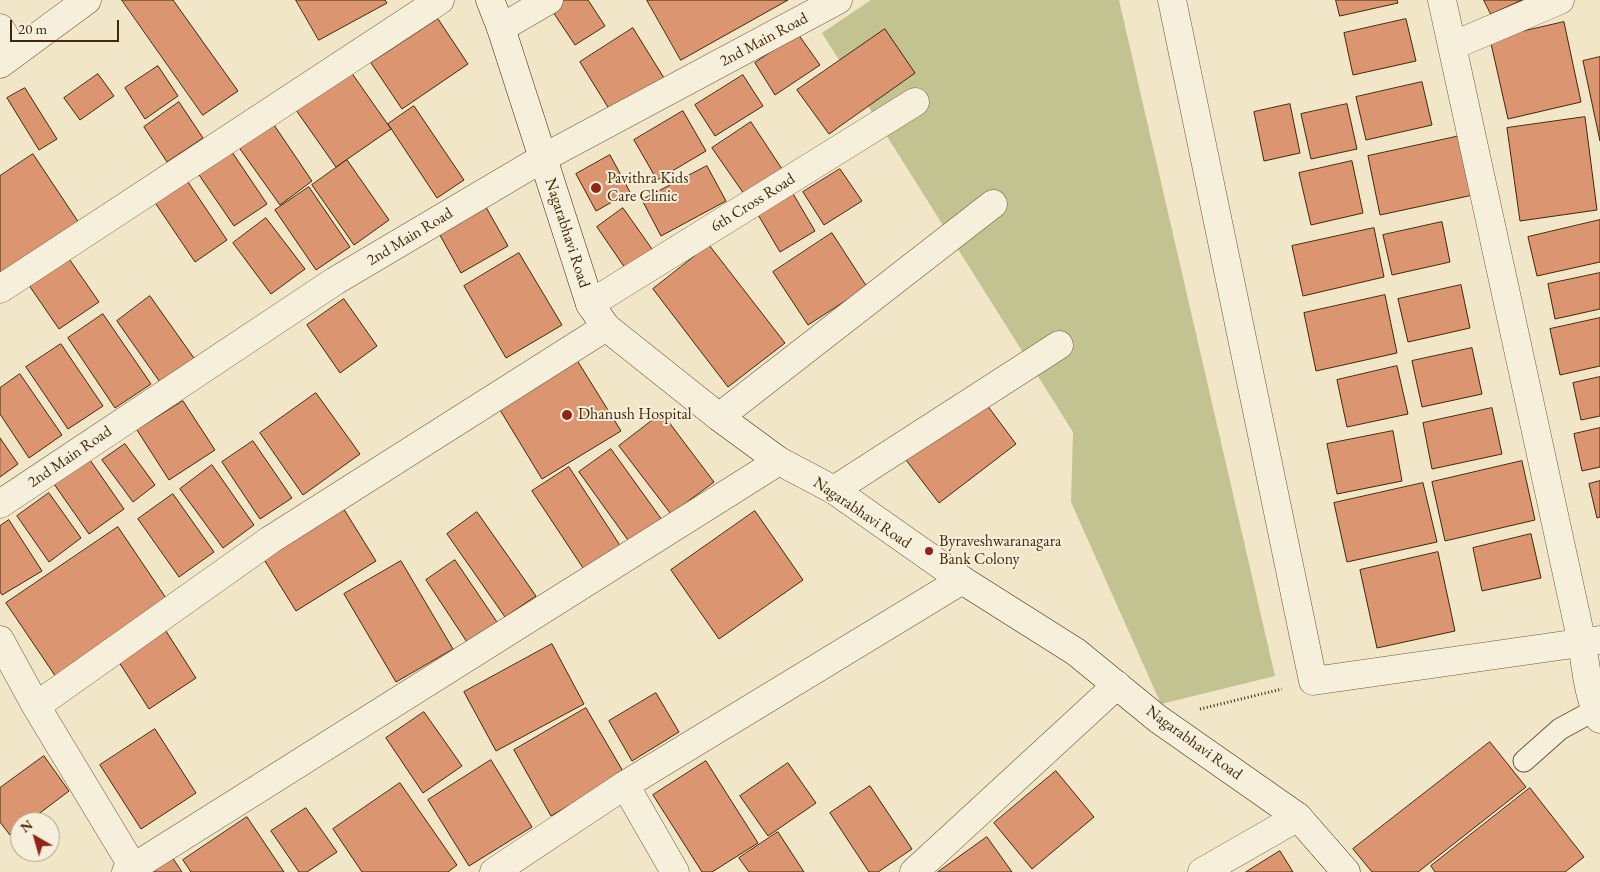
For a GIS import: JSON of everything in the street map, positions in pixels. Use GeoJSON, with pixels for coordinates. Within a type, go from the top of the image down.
{"type":"FeatureCollection","features":[{"type":"Feature","properties":{"kind":"street"},"geometry":{"type":"LineString","coordinates":[[0,28],[7,59],[87,0]]}},
{"type":"Feature","properties":{"kind":"street"},"geometry":{"type":"LineString","coordinates":[[0,289],[440,0]]}},
{"type":"Feature","properties":{"kind":"street","name":"Nagarabhavi Road"},"geometry":{"type":"LineString","coordinates":[[490,0],[501,28],[590,304],[606,327],[719,417],[779,461],[834,490],[962,580],[1076,652],[1158,719],[1298,817],[1346,872]]}},
{"type":"Feature","properties":{"kind":"street"},"geometry":{"type":"LineString","coordinates":[[501,28],[549,0]]}},
{"type":"Feature","properties":{"kind":"street","name":"2nd Main Road"},"geometry":{"type":"LineString","coordinates":[[0,504],[335,281],[543,158],[838,0]]}},
{"type":"Feature","properties":{"kind":"street"},"geometry":{"type":"LineString","coordinates":[[1172,0],[1313,682],[1591,641]]}},
{"type":"Feature","properties":{"kind":"street"},"geometry":{"type":"LineString","coordinates":[[1442,0],[1591,641],[1588,684],[1598,715]]}},
{"type":"Feature","properties":{"kind":"street"},"geometry":{"type":"LineString","coordinates":[[1452,46],[1560,0]]}},
{"type":"Feature","properties":{"kind":"street","name":"6th Cross Road"},"geometry":{"type":"LineString","coordinates":[[590,304],[915,102]]}},
{"type":"Feature","properties":{"kind":"street"},"geometry":{"type":"LineString","coordinates":[[719,417],[994,204]]}},
{"type":"Feature","properties":{"kind":"street"},"geometry":{"type":"LineString","coordinates":[[36,706],[270,540],[606,327]]}},
{"type":"Feature","properties":{"kind":"street"},"geometry":{"type":"LineString","coordinates":[[834,490],[1059,345]]}},
{"type":"Feature","properties":{"kind":"street"},"geometry":{"type":"LineString","coordinates":[[0,640],[130,870],[779,461]]}},
{"type":"Feature","properties":{"kind":"street"},"geometry":{"type":"LineString","coordinates":[[505,869],[625,785],[962,580]]}},
{"type":"Feature","properties":{"kind":"street"},"geometry":{"type":"LineString","coordinates":[[914,872],[1117,685]]}},
{"type":"Feature","properties":{"kind":"street"},"geometry":{"type":"LineString","coordinates":[[625,785],[675,872]]}},
{"type":"Feature","properties":{"kind":"street"},"geometry":{"type":"LineString","coordinates":[[1202,872],[1298,817]]}},
{"type":"Feature","properties":{"kind":"lane"},"geometry":{"type":"LineString","coordinates":[[1524,761],[1560,729],[1598,715]]}},
{"type":"Feature","properties":{"kind":"path"},"geometry":{"type":"LineString","coordinates":[[1158,719],[1313,682]]}},
{"type":"Feature","properties":{"kind":"green space"},"geometry":{"type":"Polygon","coordinates":[[[871,0],[1119,0],[1275,676],[1161,704],[1071,502],[1073,432],[822,33],[871,0]]]}},
{"type":"Feature","properties":{"kind":"building"},"geometry":{"type":"Polygon","coordinates":[[[122,0],[173,0],[238,91],[203,115],[122,0]]]}},
{"type":"Feature","properties":{"kind":"building"},"geometry":{"type":"Polygon","coordinates":[[[296,0],[385,0],[387,3],[319,40],[296,0]]]}},
{"type":"Feature","properties":{"kind":"building"},"geometry":{"type":"Polygon","coordinates":[[[564,0],[588,0],[605,26],[575,45],[551,9],[564,0]]]}},
{"type":"Feature","properties":{"kind":"building"},"geometry":{"type":"Polygon","coordinates":[[[647,0],[788,0],[681,60],[647,0]]]}},
{"type":"Feature","properties":{"kind":"building"},"geometry":{"type":"Polygon","coordinates":[[[1336,0],[1397,0],[1398,3],[1340,16],[1336,0]]]}},
{"type":"Feature","properties":{"kind":"building"},"geometry":{"type":"Polygon","coordinates":[[[1484,0],[1522,0],[1491,14],[1484,0]]]}},
{"type":"Feature","properties":{"kind":"building"},"geometry":{"type":"Polygon","coordinates":[[[438,19],[468,64],[402,109],[371,63],[438,19]]]}},
{"type":"Feature","properties":{"kind":"building"},"geometry":{"type":"Polygon","coordinates":[[[1406,19],[1416,61],[1353,75],[1344,33],[1406,19]]]}},
{"type":"Feature","properties":{"kind":"building"},"geometry":{"type":"Polygon","coordinates":[[[1564,22],[1581,102],[1508,119],[1490,39],[1564,22]]]}},
{"type":"Feature","properties":{"kind":"building"},"geometry":{"type":"Polygon","coordinates":[[[633,28],[664,78],[611,112],[580,62],[633,28]]]}},
{"type":"Feature","properties":{"kind":"building"},"geometry":{"type":"Polygon","coordinates":[[[885,29],[915,73],[829,134],[797,90],[885,29]]]}},
{"type":"Feature","properties":{"kind":"building"},"geometry":{"type":"Polygon","coordinates":[[[798,34],[820,65],[775,95],[755,63],[798,34]]]}},
{"type":"Feature","properties":{"kind":"building"},"geometry":{"type":"Polygon","coordinates":[[[1600,57],[1600,141],[1583,61],[1600,57]]]}},
{"type":"Feature","properties":{"kind":"building"},"geometry":{"type":"Polygon","coordinates":[[[158,66],[178,96],[145,119],[125,88],[158,66]]]}},
{"type":"Feature","properties":{"kind":"building"},"geometry":{"type":"Polygon","coordinates":[[[351,72],[391,129],[336,167],[296,110],[351,72]]]}},
{"type":"Feature","properties":{"kind":"building"},"geometry":{"type":"Polygon","coordinates":[[[98,74],[114,96],[80,120],[64,98],[98,74]]]}},
{"type":"Feature","properties":{"kind":"building"},"geometry":{"type":"Polygon","coordinates":[[[743,75],[763,106],[715,136],[695,105],[743,75]]]}},
{"type":"Feature","properties":{"kind":"building"},"geometry":{"type":"Polygon","coordinates":[[[1422,82],[1432,125],[1366,140],[1356,97],[1422,82]]]}},
{"type":"Feature","properties":{"kind":"building"},"geometry":{"type":"Polygon","coordinates":[[[25,88],[57,139],[39,150],[7,98],[25,88]]]}},
{"type":"Feature","properties":{"kind":"building"},"geometry":{"type":"Polygon","coordinates":[[[179,102],[203,138],[167,162],[144,127],[179,102]]]}},
{"type":"Feature","properties":{"kind":"building"},"geometry":{"type":"Polygon","coordinates":[[[1290,104],[1300,153],[1264,161],[1254,112],[1290,104]]]}},
{"type":"Feature","properties":{"kind":"building"},"geometry":{"type":"Polygon","coordinates":[[[1347,104],[1357,149],[1311,159],[1301,114],[1347,104]]]}},
{"type":"Feature","properties":{"kind":"building"},"geometry":{"type":"Polygon","coordinates":[[[414,106],[464,180],[437,198],[388,124],[414,106]]]}},
{"type":"Feature","properties":{"kind":"building"},"geometry":{"type":"Polygon","coordinates":[[[683,111],[706,151],[657,180],[634,140],[683,111]]]}},
{"type":"Feature","properties":{"kind":"building"},"geometry":{"type":"Polygon","coordinates":[[[1585,117],[1597,210],[1520,221],[1507,128],[1585,117]]]}},
{"type":"Feature","properties":{"kind":"building"},"geometry":{"type":"Polygon","coordinates":[[[272,122],[312,181],[280,205],[238,146],[272,122]]]}},
{"type":"Feature","properties":{"kind":"building"},"geometry":{"type":"Polygon","coordinates":[[[751,122],[782,169],[744,194],[712,148],[751,122]]]}},
{"type":"Feature","properties":{"kind":"building"},"geometry":{"type":"Polygon","coordinates":[[[1460,136],[1473,195],[1380,215],[1368,156],[1460,136]]]}},
{"type":"Feature","properties":{"kind":"building"},"geometry":{"type":"Polygon","coordinates":[[[230,149],[267,204],[234,226],[197,172],[230,149]]]}},
{"type":"Feature","properties":{"kind":"building"},"geometry":{"type":"Polygon","coordinates":[[[33,154],[79,223],[0,276],[0,176],[33,154]]]}},
{"type":"Feature","properties":{"kind":"building"},"geometry":{"type":"Polygon","coordinates":[[[610,155],[630,192],[596,211],[576,174],[610,155]]]}},
{"type":"Feature","properties":{"kind":"building"},"geometry":{"type":"Polygon","coordinates":[[[347,160],[389,220],[354,245],[312,185],[347,160]]]}},
{"type":"Feature","properties":{"kind":"building"},"geometry":{"type":"Polygon","coordinates":[[[1352,161],[1363,213],[1311,225],[1299,173],[1352,161]]]}},
{"type":"Feature","properties":{"kind":"building"},"geometry":{"type":"Polygon","coordinates":[[[707,166],[726,201],[661,236],[642,200],[707,166]]]}},
{"type":"Feature","properties":{"kind":"building"},"geometry":{"type":"Polygon","coordinates":[[[840,169],[862,201],[824,225],[803,192],[840,169]]]}},
{"type":"Feature","properties":{"kind":"building"},"geometry":{"type":"Polygon","coordinates":[[[186,179],[227,240],[195,262],[154,201],[186,179]]]}},
{"type":"Feature","properties":{"kind":"building"},"geometry":{"type":"Polygon","coordinates":[[[309,187],[350,247],[316,270],[275,210],[309,187]]]}},
{"type":"Feature","properties":{"kind":"building"},"geometry":{"type":"Polygon","coordinates":[[[792,192],[815,231],[780,252],[757,213],[792,192]]]}},
{"type":"Feature","properties":{"kind":"building"},"geometry":{"type":"Polygon","coordinates":[[[483,202],[508,246],[461,273],[436,228],[483,202]]]}},
{"type":"Feature","properties":{"kind":"building"},"geometry":{"type":"Polygon","coordinates":[[[623,208],[652,249],[625,268],[597,227],[623,208]]]}},
{"type":"Feature","properties":{"kind":"building"},"geometry":{"type":"Polygon","coordinates":[[[266,218],[305,269],[271,294],[233,243],[266,218]]]}},
{"type":"Feature","properties":{"kind":"building"},"geometry":{"type":"Polygon","coordinates":[[[1600,220],[1600,262],[1537,276],[1528,237],[1600,220]]]}},
{"type":"Feature","properties":{"kind":"building"},"geometry":{"type":"Polygon","coordinates":[[[1442,222],[1450,262],[1392,275],[1383,235],[1442,222]]]}},
{"type":"Feature","properties":{"kind":"building"},"geometry":{"type":"Polygon","coordinates":[[[1374,228],[1384,277],[1303,296],[1292,246],[1374,228]]]}},
{"type":"Feature","properties":{"kind":"building"},"geometry":{"type":"Polygon","coordinates":[[[832,233],[867,287],[808,325],[773,272],[832,233]]]}},
{"type":"Feature","properties":{"kind":"building"},"geometry":{"type":"Polygon","coordinates":[[[709,245],[785,343],[728,387],[653,289],[709,245]]]}},
{"type":"Feature","properties":{"kind":"building"},"geometry":{"type":"Polygon","coordinates":[[[65,253],[99,302],[59,329],[26,281],[65,253]]]}},
{"type":"Feature","properties":{"kind":"building"},"geometry":{"type":"Polygon","coordinates":[[[519,253],[562,325],[506,358],[464,286],[519,253]]]}},
{"type":"Feature","properties":{"kind":"building"},"geometry":{"type":"Polygon","coordinates":[[[1600,273],[1600,309],[1555,319],[1548,284],[1600,273]]]}},
{"type":"Feature","properties":{"kind":"building"},"geometry":{"type":"Polygon","coordinates":[[[1461,285],[1470,328],[1408,342],[1398,299],[1461,285]]]}},
{"type":"Feature","properties":{"kind":"building"},"geometry":{"type":"Polygon","coordinates":[[[1385,295],[1397,353],[1316,371],[1304,313],[1385,295]]]}},
{"type":"Feature","properties":{"kind":"building"},"geometry":{"type":"Polygon","coordinates":[[[150,296],[196,361],[162,385],[117,321],[150,296]]]}},
{"type":"Feature","properties":{"kind":"building"},"geometry":{"type":"Polygon","coordinates":[[[344,299],[377,346],[340,373],[307,325],[344,299]]]}},
{"type":"Feature","properties":{"kind":"building"},"geometry":{"type":"Polygon","coordinates":[[[103,314],[151,384],[115,408],[68,338],[103,314]]]}},
{"type":"Feature","properties":{"kind":"building"},"geometry":{"type":"Polygon","coordinates":[[[1600,318],[1600,366],[1560,375],[1550,329],[1600,318]]]}},
{"type":"Feature","properties":{"kind":"building"},"geometry":{"type":"Polygon","coordinates":[[[61,344],[103,406],[68,429],[26,367],[61,344]]]}},
{"type":"Feature","properties":{"kind":"building"},"geometry":{"type":"Polygon","coordinates":[[[1472,348],[1482,394],[1422,407],[1412,361],[1472,348]]]}},
{"type":"Feature","properties":{"kind":"building"},"geometry":{"type":"Polygon","coordinates":[[[575,357],[621,431],[542,479],[497,405],[575,357]]]}},
{"type":"Feature","properties":{"kind":"building"},"geometry":{"type":"Polygon","coordinates":[[[1397,366],[1408,414],[1347,427],[1337,380],[1397,366]]]}},
{"type":"Feature","properties":{"kind":"building"},"geometry":{"type":"Polygon","coordinates":[[[20,374],[62,435],[29,458],[0,414],[0,388],[20,374]]]}},
{"type":"Feature","properties":{"kind":"building"},"geometry":{"type":"Polygon","coordinates":[[[1600,377],[1600,416],[1581,420],[1573,383],[1600,377]]]}},
{"type":"Feature","properties":{"kind":"building"},"geometry":{"type":"Polygon","coordinates":[[[316,393],[360,454],[303,495],[260,433],[316,393]]]}},
{"type":"Feature","properties":{"kind":"building"},"geometry":{"type":"Polygon","coordinates":[[[183,401],[215,450],[169,480],[137,430],[183,401]]]}},
{"type":"Feature","properties":{"kind":"building"},"geometry":{"type":"Polygon","coordinates":[[[984,401],[1016,444],[939,503],[906,460],[984,401]]]}},
{"type":"Feature","properties":{"kind":"building"},"geometry":{"type":"Polygon","coordinates":[[[1492,408],[1502,454],[1432,469],[1423,423],[1492,408]]]}},
{"type":"Feature","properties":{"kind":"building"},"geometry":{"type":"Polygon","coordinates":[[[662,413],[714,482],[671,514],[619,446],[662,413]]]}},
{"type":"Feature","properties":{"kind":"building"},"geometry":{"type":"Polygon","coordinates":[[[1600,428],[1600,467],[1582,471],[1574,434],[1600,428]]]}},
{"type":"Feature","properties":{"kind":"building"},"geometry":{"type":"Polygon","coordinates":[[[1393,431],[1402,481],[1337,494],[1327,444],[1393,431]]]}},
{"type":"Feature","properties":{"kind":"building"},"geometry":{"type":"Polygon","coordinates":[[[0,438],[18,464],[0,477],[0,438]]]}},
{"type":"Feature","properties":{"kind":"building"},"geometry":{"type":"Polygon","coordinates":[[[253,441],[292,498],[260,519],[222,462],[253,441]]]}},
{"type":"Feature","properties":{"kind":"building"},"geometry":{"type":"Polygon","coordinates":[[[125,444],[155,485],[133,502],[102,460],[125,444]]]}},
{"type":"Feature","properties":{"kind":"building"},"geometry":{"type":"Polygon","coordinates":[[[611,449],[662,520],[630,543],[579,472],[611,449]]]}},
{"type":"Feature","properties":{"kind":"building"},"geometry":{"type":"Polygon","coordinates":[[[90,460],[124,509],[89,534],[54,484],[90,460]]]}},
{"type":"Feature","properties":{"kind":"building"},"geometry":{"type":"Polygon","coordinates":[[[1522,461],[1535,520],[1445,541],[1432,482],[1522,461]]]}},
{"type":"Feature","properties":{"kind":"building"},"geometry":{"type":"Polygon","coordinates":[[[212,465],[254,525],[223,548],[180,489],[212,465]]]}},
{"type":"Feature","properties":{"kind":"building"},"geometry":{"type":"Polygon","coordinates":[[[569,467],[623,550],[587,574],[532,491],[569,467]]]}},
{"type":"Feature","properties":{"kind":"building"},"geometry":{"type":"Polygon","coordinates":[[[1600,481],[1600,517],[1597,518],[1589,484],[1600,481]]]}},
{"type":"Feature","properties":{"kind":"building"},"geometry":{"type":"Polygon","coordinates":[[[1423,483],[1437,542],[1347,562],[1334,503],[1423,483]]]}},
{"type":"Feature","properties":{"kind":"building"},"geometry":{"type":"Polygon","coordinates":[[[49,493],[81,538],[49,562],[17,516],[49,493]]]}},
{"type":"Feature","properties":{"kind":"building"},"geometry":{"type":"Polygon","coordinates":[[[173,494],[214,552],[179,577],[138,519],[173,494]]]}},
{"type":"Feature","properties":{"kind":"building"},"geometry":{"type":"Polygon","coordinates":[[[340,503],[376,561],[296,611],[260,553],[340,503]]]}},
{"type":"Feature","properties":{"kind":"building"},"geometry":{"type":"Polygon","coordinates":[[[755,511],[803,580],[719,639],[671,570],[755,511]]]}},
{"type":"Feature","properties":{"kind":"building"},"geometry":{"type":"Polygon","coordinates":[[[477,512],[536,596],[505,617],[447,534],[477,512]]]}},
{"type":"Feature","properties":{"kind":"building"},"geometry":{"type":"Polygon","coordinates":[[[9,520],[42,571],[2,595],[0,592],[0,526],[9,520]]]}},
{"type":"Feature","properties":{"kind":"building"},"geometry":{"type":"Polygon","coordinates":[[[118,527],[170,604],[58,680],[6,603],[118,527]]]}},
{"type":"Feature","properties":{"kind":"building"},"geometry":{"type":"Polygon","coordinates":[[[1531,534],[1541,578],[1482,591],[1473,548],[1531,534]]]}},
{"type":"Feature","properties":{"kind":"building"},"geometry":{"type":"Polygon","coordinates":[[[1438,552],[1455,631],[1377,648],[1360,570],[1438,552]]]}},
{"type":"Feature","properties":{"kind":"building"},"geometry":{"type":"Polygon","coordinates":[[[455,560],[497,622],[467,642],[426,580],[455,560]]]}},
{"type":"Feature","properties":{"kind":"building"},"geometry":{"type":"Polygon","coordinates":[[[401,561],[453,649],[396,682],[344,594],[401,561]]]}},
{"type":"Feature","properties":{"kind":"building"},"geometry":{"type":"Polygon","coordinates":[[[164,628],[196,678],[149,709],[117,659],[164,628]]]}},
{"type":"Feature","properties":{"kind":"building"},"geometry":{"type":"Polygon","coordinates":[[[552,644],[584,704],[496,751],[464,692],[552,644]]]}},
{"type":"Feature","properties":{"kind":"building"},"geometry":{"type":"Polygon","coordinates":[[[656,693],[679,732],[632,761],[609,721],[656,693]]]}},
{"type":"Feature","properties":{"kind":"building"},"geometry":{"type":"Polygon","coordinates":[[[586,708],[624,773],[551,816],[514,750],[586,708]]]}},
{"type":"Feature","properties":{"kind":"building"},"geometry":{"type":"Polygon","coordinates":[[[424,712],[462,766],[423,793],[386,738],[424,712]]]}},
{"type":"Feature","properties":{"kind":"building"},"geometry":{"type":"Polygon","coordinates":[[[155,729],[196,793],[141,829],[100,765],[155,729]]]}},
{"type":"Feature","properties":{"kind":"building"},"geometry":{"type":"Polygon","coordinates":[[[1490,742],[1526,787],[1418,872],[1372,872],[1353,849],[1490,742]]]}},
{"type":"Feature","properties":{"kind":"building"},"geometry":{"type":"Polygon","coordinates":[[[44,756],[69,791],[41,812],[10,812],[10,835],[0,822],[0,788],[44,756]]]}},
{"type":"Feature","properties":{"kind":"building"},"geometry":{"type":"Polygon","coordinates":[[[491,760],[532,827],[469,866],[428,800],[491,760]]]}},
{"type":"Feature","properties":{"kind":"building"},"geometry":{"type":"Polygon","coordinates":[[[706,761],[758,843],[712,872],[702,872],[653,795],[706,761]]]}},
{"type":"Feature","properties":{"kind":"building"},"geometry":{"type":"Polygon","coordinates":[[[788,763],[816,803],[768,836],[740,796],[788,763]]]}},
{"type":"Feature","properties":{"kind":"building"},"geometry":{"type":"Polygon","coordinates":[[[1056,771],[1094,817],[1032,869],[994,823],[1056,771]]]}},
{"type":"Feature","properties":{"kind":"building"},"geometry":{"type":"Polygon","coordinates":[[[400,783],[457,865],[448,872],[362,872],[333,829],[400,783]]]}},
{"type":"Feature","properties":{"kind":"building"},"geometry":{"type":"Polygon","coordinates":[[[870,786],[912,849],[878,872],[869,872],[830,813],[870,786]]]}},
{"type":"Feature","properties":{"kind":"building"},"geometry":{"type":"Polygon","coordinates":[[[1530,788],[1584,857],[1565,872],[1435,872],[1431,866],[1530,788]]]}},
{"type":"Feature","properties":{"kind":"building"},"geometry":{"type":"Polygon","coordinates":[[[306,808],[337,852],[307,872],[299,872],[271,831],[306,808]]]}},
{"type":"Feature","properties":{"kind":"building"},"geometry":{"type":"Polygon","coordinates":[[[247,817],[284,872],[191,872],[183,860],[247,817]]]}},
{"type":"Feature","properties":{"kind":"building"},"geometry":{"type":"Polygon","coordinates":[[[778,832],[804,872],[749,872],[739,858],[778,832]]]}},
{"type":"Feature","properties":{"kind":"building"},"geometry":{"type":"Polygon","coordinates":[[[987,837],[1012,872],[938,872],[987,837]]]}},
{"type":"Feature","properties":{"kind":"building"},"geometry":{"type":"Polygon","coordinates":[[[168,851],[182,872],[137,872],[168,851]]]}},
{"type":"Feature","properties":{"kind":"building"},"geometry":{"type":"Polygon","coordinates":[[[1280,851],[1293,872],[1246,872],[1280,851]]]}},
{"type":"Feature","properties":{"kind":"place","name":"Pavithra Kids Care Clinic"},"geometry":{"type":"Point","coordinates":[596,188]}},
{"type":"Feature","properties":{"kind":"place","name":"Dhanush Hospital"},"geometry":{"type":"Point","coordinates":[567,415]}},
{"type":"Feature","properties":{"kind":"place","name":"Byraveshwaranagara Bank Colony"},"geometry":{"type":"Point","coordinates":[929,551]}}]}
